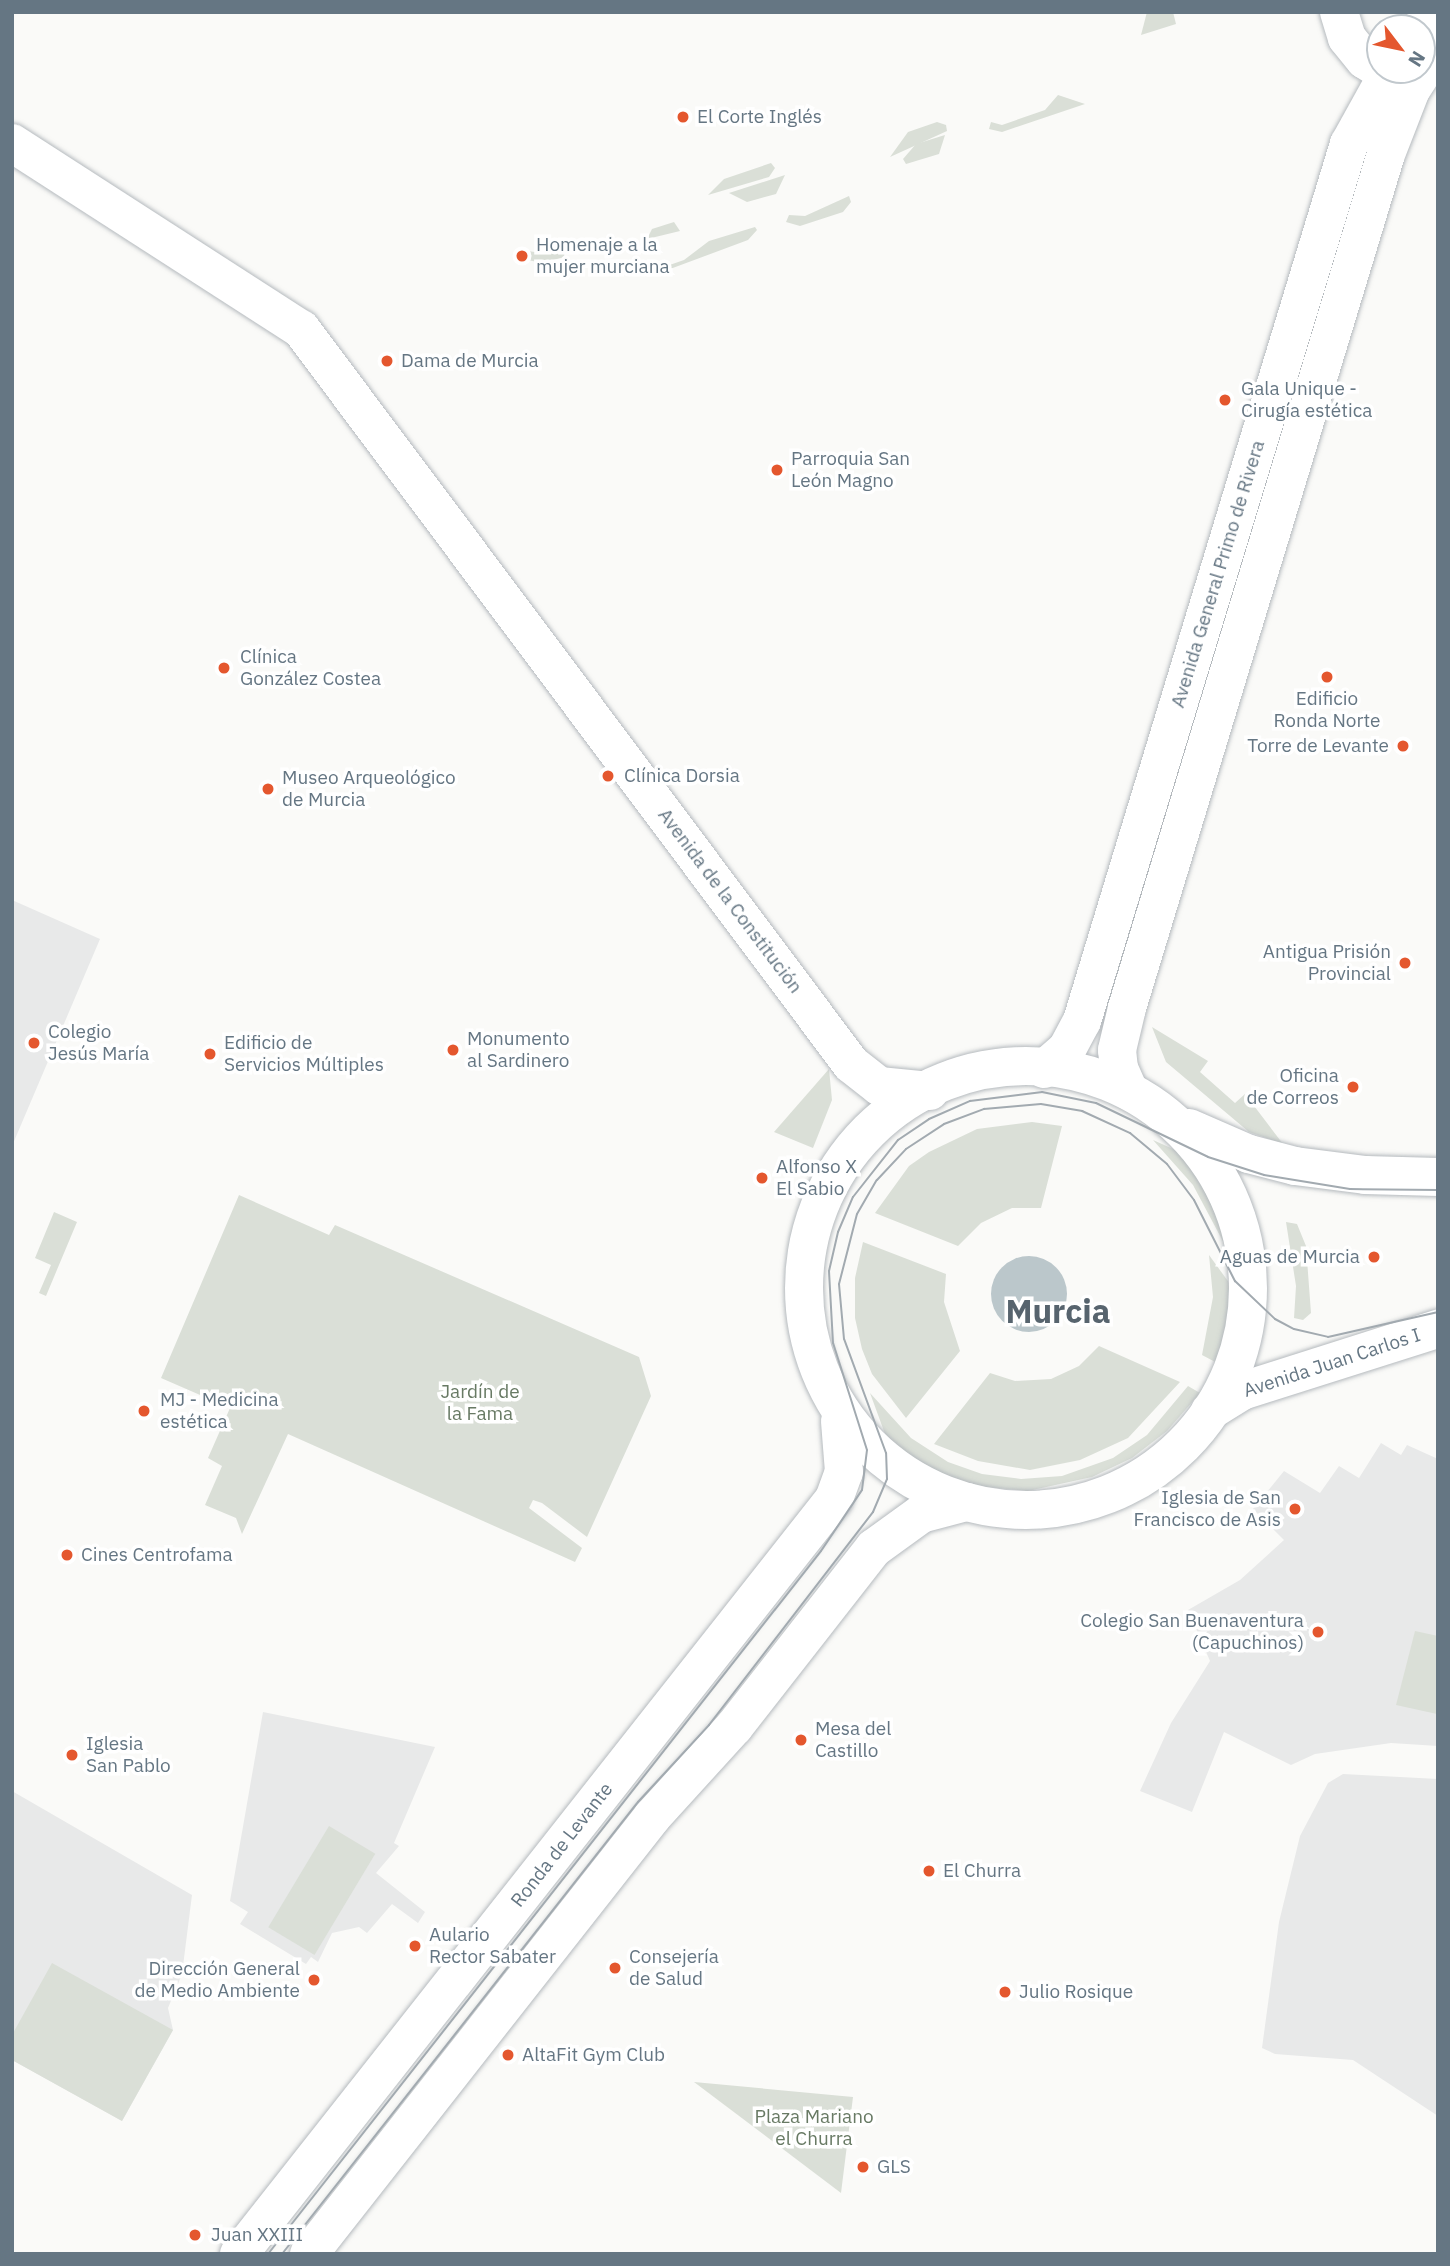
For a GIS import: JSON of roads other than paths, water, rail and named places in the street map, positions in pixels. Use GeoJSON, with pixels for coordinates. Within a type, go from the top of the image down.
{"type":"FeatureCollection","features":[{"type":"Feature","properties":{"kind":"main road"},"geometry":{"type":"LineString","coordinates":[[1339,12],[1355,50],[1366,56]]}},
{"type":"Feature","properties":{"kind":"main road","name":"Avenida General Primo de Rivera"},"geometry":{"type":"LineString","coordinates":[[1044,1069],[1066,1049],[1082,1021],[1349,144],[1403,84]]}},
{"type":"Feature","properties":{"kind":"main road","name":"Avenida General Primo de Rivera"},"geometry":{"type":"LineString","coordinates":[[1129,1091],[1117,1061],[1119,1034],[1406,84]]}},
{"type":"Feature","properties":{"kind":"main road","name":"Avenida de la Constitución"},"geometry":{"type":"LineString","coordinates":[[12,143],[284,314],[322,354],[852,1064],[879,1086],[930,1091]]}},
{"type":"Feature","properties":{"kind":"main road"},"geometry":{"type":"LineString","coordinates":[[1171,1118],[1202,1149],[1227,1184],[1245,1227],[1254,1273],[1252,1312],[1240,1358],[1194,1426],[1141,1472],[1098,1493],[1029,1507],[968,1502],[893,1474],[861,1447],[840,1421],[824,1390],[805,1322],[804,1275],[812,1230],[849,1158],[881,1124],[930,1091],[986,1072],[1044,1069],[1079,1074],[1129,1091],[1171,1118],[1232,1148],[1295,1166],[1365,1175],[1438,1177]]}},
{"type":"Feature","properties":{"kind":"main road","name":"Avenida Juan Carlos I"},"geometry":{"type":"LineString","coordinates":[[1194,1426],[1242,1391],[1438,1329]]}},
{"type":"Feature","properties":{"kind":"main road","name":"Ronda de Levante"},"geometry":{"type":"LineString","coordinates":[[239,2254],[834,1499],[845,1465],[840,1421]]}},
{"type":"Feature","properties":{"kind":"main road"},"geometry":{"type":"LineString","coordinates":[[309,2254],[652,1817],[734,1727],[874,1548],[921,1514],[968,1502]]}},
{"type":"Feature","properties":{"kind":"tram line"},"geometry":{"type":"LineString","coordinates":[[268,2254],[821,1551],[862,1490],[867,1450],[833,1343],[829,1271],[838,1232],[853,1197],[898,1140],[929,1119],[970,1101],[1042,1092],[1096,1103],[1208,1157],[1264,1175],[1350,1189],[1438,1190]]}},
{"type":"Feature","properties":{"kind":"tram line"},"geometry":{"type":"LineString","coordinates":[[282,2254],[638,1802],[709,1725],[873,1512],[887,1479],[886,1453],[844,1339],[839,1284],[857,1214],[877,1180],[906,1149],[944,1124],[984,1109],[1041,1104],[1082,1111],[1130,1133],[1167,1164],[1194,1200],[1235,1281],[1275,1319],[1294,1329],[1328,1337],[1438,1312]]}},
{"type":"Feature","properties":{"kind":"place","name":"El Corte Inglés"},"geometry":{"type":"Point","coordinates":[683,117]}},
{"type":"Feature","properties":{"kind":"place","name":"Homenaje a la mujer murciana"},"geometry":{"type":"Point","coordinates":[522,256]}},
{"type":"Feature","properties":{"kind":"place","name":"Dama de Murcia"},"geometry":{"type":"Point","coordinates":[387,361]}},
{"type":"Feature","properties":{"kind":"place","name":"Gala Unique - Cirugía estética"},"geometry":{"type":"Point","coordinates":[1225,400]}},
{"type":"Feature","properties":{"kind":"place","name":"Parroquia San León Magno"},"geometry":{"type":"Point","coordinates":[777,470]}},
{"type":"Feature","properties":{"kind":"place","name":"Clínica González Costea"},"geometry":{"type":"Point","coordinates":[224,668]}},
{"type":"Feature","properties":{"kind":"place","name":"Edificio Ronda Norte"},"geometry":{"type":"Point","coordinates":[1327,677]}},
{"type":"Feature","properties":{"kind":"place","name":"Torre de Levante"},"geometry":{"type":"Point","coordinates":[1403,746]}},
{"type":"Feature","properties":{"kind":"place","name":"Clínica Dorsia"},"geometry":{"type":"Point","coordinates":[608,776]}},
{"type":"Feature","properties":{"kind":"place","name":"Museo Arqueológico de Murcia"},"geometry":{"type":"Point","coordinates":[268,789]}},
{"type":"Feature","properties":{"kind":"place","name":"Antigua Prisión Provincial"},"geometry":{"type":"Point","coordinates":[1405,963]}},
{"type":"Feature","properties":{"kind":"place","name":"Colegio Jesús María"},"geometry":{"type":"Point","coordinates":[34,1043]}},
{"type":"Feature","properties":{"kind":"place","name":"Monumento al Sardinero"},"geometry":{"type":"Point","coordinates":[453,1050]}},
{"type":"Feature","properties":{"kind":"place","name":"Edificio de Servicios Múltiples"},"geometry":{"type":"Point","coordinates":[210,1054]}},
{"type":"Feature","properties":{"kind":"place","name":"Oficina de Correos"},"geometry":{"type":"Point","coordinates":[1353,1087]}},
{"type":"Feature","properties":{"kind":"place","name":"Alfonso X El Sabio"},"geometry":{"type":"Point","coordinates":[762,1178]}},
{"type":"Feature","properties":{"kind":"place","name":"Aguas de Murcia"},"geometry":{"type":"Point","coordinates":[1374,1257]}},
{"type":"Feature","properties":{"kind":"place","name":"MJ - Medicina estética"},"geometry":{"type":"Point","coordinates":[144,1411]}},
{"type":"Feature","properties":{"kind":"place","name":"Iglesia de San Francisco de Asis"},"geometry":{"type":"Point","coordinates":[1295,1509]}},
{"type":"Feature","properties":{"kind":"place","name":"Cines Centrofama"},"geometry":{"type":"Point","coordinates":[67,1555]}},
{"type":"Feature","properties":{"kind":"place","name":"Colegio San Buenaventura (Capuchinos)"},"geometry":{"type":"Point","coordinates":[1318,1632]}},
{"type":"Feature","properties":{"kind":"place","name":"Mesa del Castillo"},"geometry":{"type":"Point","coordinates":[801,1740]}},
{"type":"Feature","properties":{"kind":"place","name":"Iglesia San Pablo"},"geometry":{"type":"Point","coordinates":[72,1755]}},
{"type":"Feature","properties":{"kind":"place","name":"El Churra"},"geometry":{"type":"Point","coordinates":[929,1871]}},
{"type":"Feature","properties":{"kind":"place","name":"Aulario Rector Sabater"},"geometry":{"type":"Point","coordinates":[415,1946]}},
{"type":"Feature","properties":{"kind":"place","name":"Consejería de Salud"},"geometry":{"type":"Point","coordinates":[615,1968]}},
{"type":"Feature","properties":{"kind":"place","name":"Dirección General de Medio Ambiente"},"geometry":{"type":"Point","coordinates":[314,1980]}},
{"type":"Feature","properties":{"kind":"place","name":"Julio Rosique"},"geometry":{"type":"Point","coordinates":[1005,1992]}},
{"type":"Feature","properties":{"kind":"place","name":"AltaFit Gym Club"},"geometry":{"type":"Point","coordinates":[508,2055]}},
{"type":"Feature","properties":{"kind":"place","name":"GLS"},"geometry":{"type":"Point","coordinates":[863,2167]}},
{"type":"Feature","properties":{"kind":"place","name":"Juan XXIII"},"geometry":{"type":"Point","coordinates":[195,2235]}},
{"type":"Feature","properties":{"kind":"district","name":"Murcia"},"geometry":{"type":"Point","coordinates":[1058,1311]}},
{"type":"Feature","properties":{"kind":"park label","name":"Jardín de la Fama"},"geometry":{"type":"Point","coordinates":[480,1403]}},
{"type":"Feature","properties":{"kind":"park label","name":"Plaza Mariano el Churra"},"geometry":{"type":"Point","coordinates":[814,2128]}}]}
